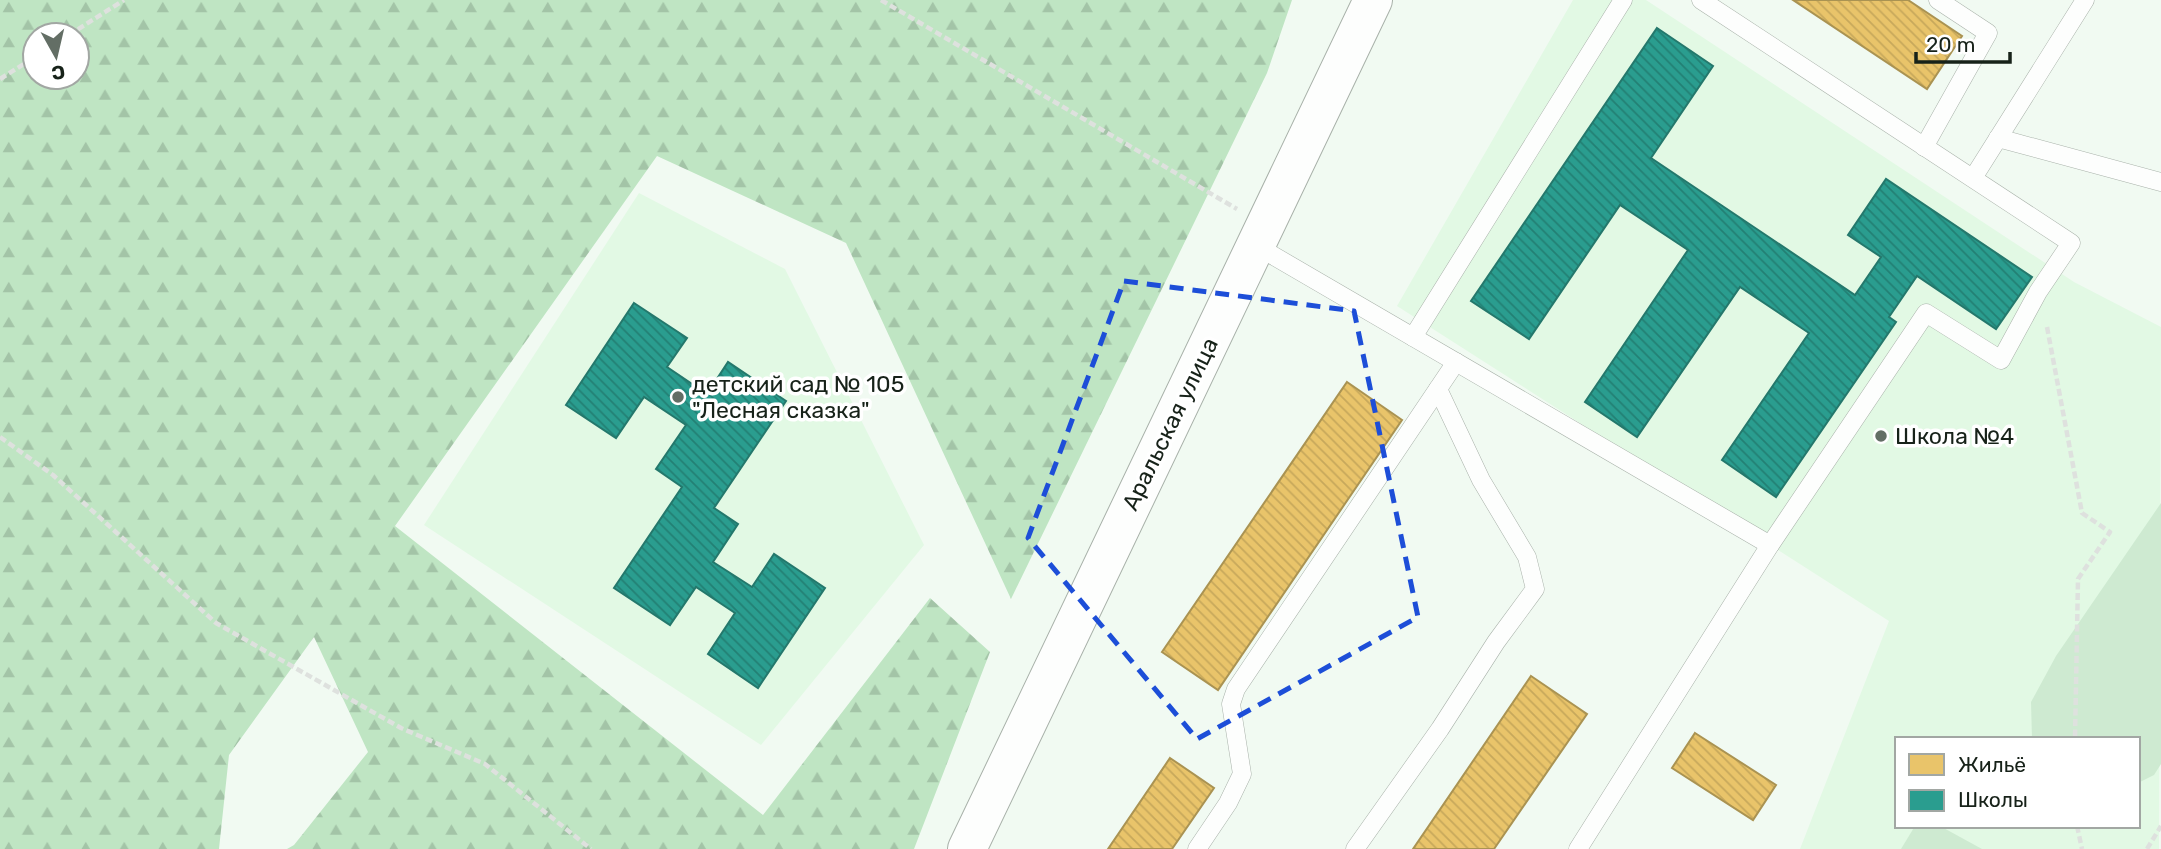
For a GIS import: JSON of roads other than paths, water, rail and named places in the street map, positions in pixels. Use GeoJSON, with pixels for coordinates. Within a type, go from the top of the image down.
{"type":"FeatureCollection","features":[{"type":"Feature","properties":{"kind":"street","name":"Аральская улица"},"geometry":{"type":"LineString","coordinates":[[967,849],[1373,0]]}},
{"type":"Feature","properties":{"kind":"lane"},"geometry":{"type":"LineString","coordinates":[[1413,337],[1623,0]]}},
{"type":"Feature","properties":{"kind":"lane"},"geometry":{"type":"LineString","coordinates":[[1578,849],[1770,545],[1926,313],[2001,360],[2038,292],[2071,243],[1701,0]]}},
{"type":"Feature","properties":{"kind":"lane"},"geometry":{"type":"LineString","coordinates":[[1924,147],[1989,33],[1938,0]]}},
{"type":"Feature","properties":{"kind":"lane"},"geometry":{"type":"LineString","coordinates":[[1973,178],[2085,0]]}},
{"type":"Feature","properties":{"kind":"lane"},"geometry":{"type":"LineString","coordinates":[[1998,138],[2161,181]]}},
{"type":"Feature","properties":{"kind":"lane"},"geometry":{"type":"LineString","coordinates":[[1260,235],[1413,337],[1770,545]]}},
{"type":"Feature","properties":{"kind":"lane"},"geometry":{"type":"LineString","coordinates":[[1197,849],[1228,803],[1242,774],[1231,704],[1236,689],[1456,362]]}},
{"type":"Feature","properties":{"kind":"lane"},"geometry":{"type":"LineString","coordinates":[[1355,849],[1535,589],[1527,557],[1482,480],[1438,389]]}},
{"type":"Feature","properties":{"kind":"place","name":"детский сад № 105 \"Лесная сказка\""},"geometry":{"type":"Point","coordinates":[678,397]}},
{"type":"Feature","properties":{"kind":"place","name":"Школа №4"},"geometry":{"type":"Point","coordinates":[1881,436]}}]}
